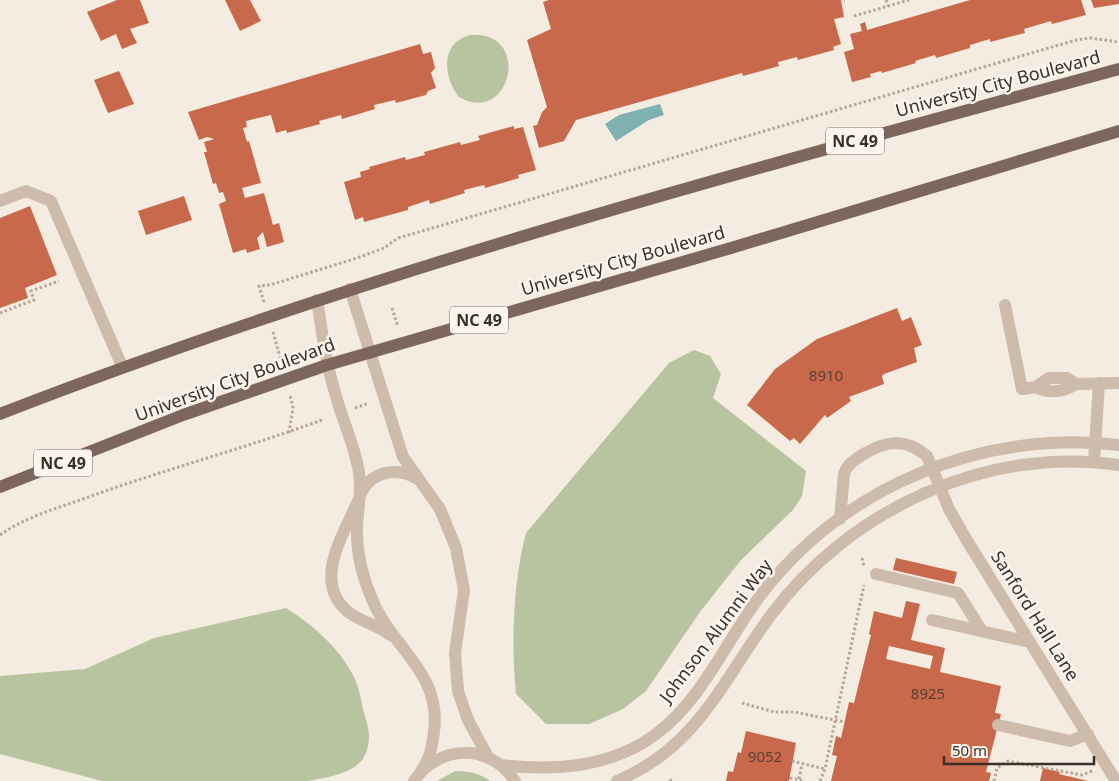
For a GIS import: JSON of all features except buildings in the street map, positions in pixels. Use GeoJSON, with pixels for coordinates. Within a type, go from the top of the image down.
{"type":"FeatureCollection","features":[{"type":"Feature","properties":{"kind":"main road","name":"University City Boulevard"},"geometry":{"type":"LineString","coordinates":[[0,414],[122,366],[350,289],[692,186],[1119,69]]}},
{"type":"Feature","properties":{"kind":"main road","name":"University City Boulevard"},"geometry":{"type":"LineString","coordinates":[[0,487],[183,416],[327,364],[722,251],[1119,131]]}},
{"type":"Feature","properties":{"kind":"street"},"geometry":{"type":"LineString","coordinates":[[0,201],[26,191],[51,201],[122,366]]}},
{"type":"Feature","properties":{"kind":"street"},"geometry":{"type":"LineString","coordinates":[[350,289],[403,457],[440,509],[458,553],[464,598],[455,653],[457,684],[462,707],[488,757]]}},
{"type":"Feature","properties":{"kind":"street"},"geometry":{"type":"LineString","coordinates":[[317,300],[327,364],[355,451],[360,477],[357,536],[364,576],[377,610],[398,642],[424,674],[434,703],[433,742],[428,758],[416,777]]}},
{"type":"Feature","properties":{"kind":"street"},"geometry":{"type":"LineString","coordinates":[[1005,305],[1022,389],[1036,387],[1046,391],[1060,391],[1076,384],[1119,383]]}},
{"type":"Feature","properties":{"kind":"street"},"geometry":{"type":"LineString","coordinates":[[1094,462],[1099,383]]}},
{"type":"Feature","properties":{"kind":"street","name":"Johnson Alumni Way"},"geometry":{"type":"LineString","coordinates":[[501,765],[540,768],[586,764],[619,754],[656,734],[687,703],[766,589],[801,551],[840,519],[886,488],[931,468],[966,457],[1017,447],[1057,442],[1119,445]]}},
{"type":"Feature","properties":{"kind":"street","name":"Sanford Hall Lane"},"geometry":{"type":"LineString","coordinates":[[840,519],[842,484],[846,468],[854,460],[878,446],[891,443],[915,449],[927,456],[938,487],[966,539],[1116,781]]}},
{"type":"Feature","properties":{"kind":"street","name":"Johnson Alumni Way"},"geometry":{"type":"LineString","coordinates":[[616,781],[644,768],[692,729],[713,702],[770,616],[801,578],[846,539],[886,513],[938,487],[1012,467],[1094,462],[1119,465]]}},
{"type":"Feature","properties":{"kind":"street"},"geometry":{"type":"LineString","coordinates":[[398,642],[384,630],[345,609],[333,590],[331,572],[333,557],[369,480],[380,474],[401,472],[418,478]]}},
{"type":"Feature","properties":{"kind":"street"},"geometry":{"type":"LineString","coordinates":[[868,574],[958,593],[982,632]]}},
{"type":"Feature","properties":{"kind":"street"},"geometry":{"type":"LineString","coordinates":[[932,620],[1030,642]]}},
{"type":"Feature","properties":{"kind":"street"},"geometry":{"type":"LineString","coordinates":[[998,725],[1070,741],[1088,734]]}},
{"type":"Feature","properties":{"kind":"street"},"geometry":{"type":"LineString","coordinates":[[416,777],[435,760],[452,753],[470,752],[488,757],[501,765],[514,781]]}},
{"type":"Feature","properties":{"kind":"path"},"geometry":{"type":"LineString","coordinates":[[886,0],[888,6]]}},
{"type":"Feature","properties":{"kind":"path"},"geometry":{"type":"LineString","coordinates":[[854,16],[909,0]]}},
{"type":"Feature","properties":{"kind":"path"},"geometry":{"type":"LineString","coordinates":[[262,298],[259,286],[357,258],[384,248],[398,238],[1076,40],[1090,38],[1119,42]]}},
{"type":"Feature","properties":{"kind":"path"},"geometry":{"type":"LineString","coordinates":[[0,312],[34,300],[31,291],[59,281]]}},
{"type":"Feature","properties":{"kind":"path"},"geometry":{"type":"LineString","coordinates":[[392,308],[398,327]]}},
{"type":"Feature","properties":{"kind":"path"},"geometry":{"type":"LineString","coordinates":[[274,338],[279,354]]}},
{"type":"Feature","properties":{"kind":"path"},"geometry":{"type":"LineString","coordinates":[[354,408],[369,403]]}},
{"type":"Feature","properties":{"kind":"path"},"geometry":{"type":"LineString","coordinates":[[289,433],[293,408]]}},
{"type":"Feature","properties":{"kind":"path"},"geometry":{"type":"LineString","coordinates":[[0,535],[43,513],[112,488],[289,433],[322,420]]}},
{"type":"Feature","properties":{"kind":"path"},"geometry":{"type":"LineString","coordinates":[[820,781],[868,574],[862,558]]}},
{"type":"Feature","properties":{"kind":"path"},"geometry":{"type":"LineString","coordinates":[[742,703],[774,712],[794,712],[845,722]]}},
{"type":"Feature","properties":{"kind":"path"},"geometry":{"type":"LineString","coordinates":[[994,781],[997,768],[1008,761],[1082,775],[1092,771]]}},
{"type":"Feature","properties":{"kind":"path"},"geometry":{"type":"LineString","coordinates":[[792,762],[824,769]]}},
{"type":"Feature","properties":{"kind":"path"},"geometry":{"type":"LineString","coordinates":[[799,780],[802,764]]}},
{"type":"Feature","properties":{"kind":"path"},"geometry":{"type":"LineString","coordinates":[[790,778],[805,781]]}},
{"type":"Feature","properties":{"kind":"green space"},"geometry":{"type":"Polygon","coordinates":[[[470,35],[490,37],[502,47],[508,60],[508,75],[502,89],[492,99],[477,103],[459,97],[450,80],[448,71],[447,61],[453,45],[460,39],[470,35]]]}},
{"type":"Feature","properties":{"kind":"green space"},"geometry":{"type":"Polygon","coordinates":[[[694,350],[710,356],[721,374],[713,398],[806,471],[802,496],[793,510],[741,560],[700,612],[646,691],[623,709],[589,724],[546,724],[516,694],[514,613],[518,572],[526,533],[669,363],[694,350]]]}},
{"type":"Feature","properties":{"kind":"green space"},"geometry":{"type":"Polygon","coordinates":[[[286,608],[316,630],[334,648],[349,668],[356,682],[368,727],[369,739],[364,757],[353,768],[331,777],[308,781],[102,781],[0,754],[0,676],[85,669],[154,638],[286,608]]]}},
{"type":"Feature","properties":{"kind":"green space"},"geometry":{"type":"Polygon","coordinates":[[[455,771],[474,773],[490,781],[437,781],[455,771]]]}},
{"type":"Feature","properties":{"kind":"water"},"geometry":{"type":"Polygon","coordinates":[[[660,104],[664,115],[649,120],[616,141],[605,124],[619,115],[660,104]]]}}]}
